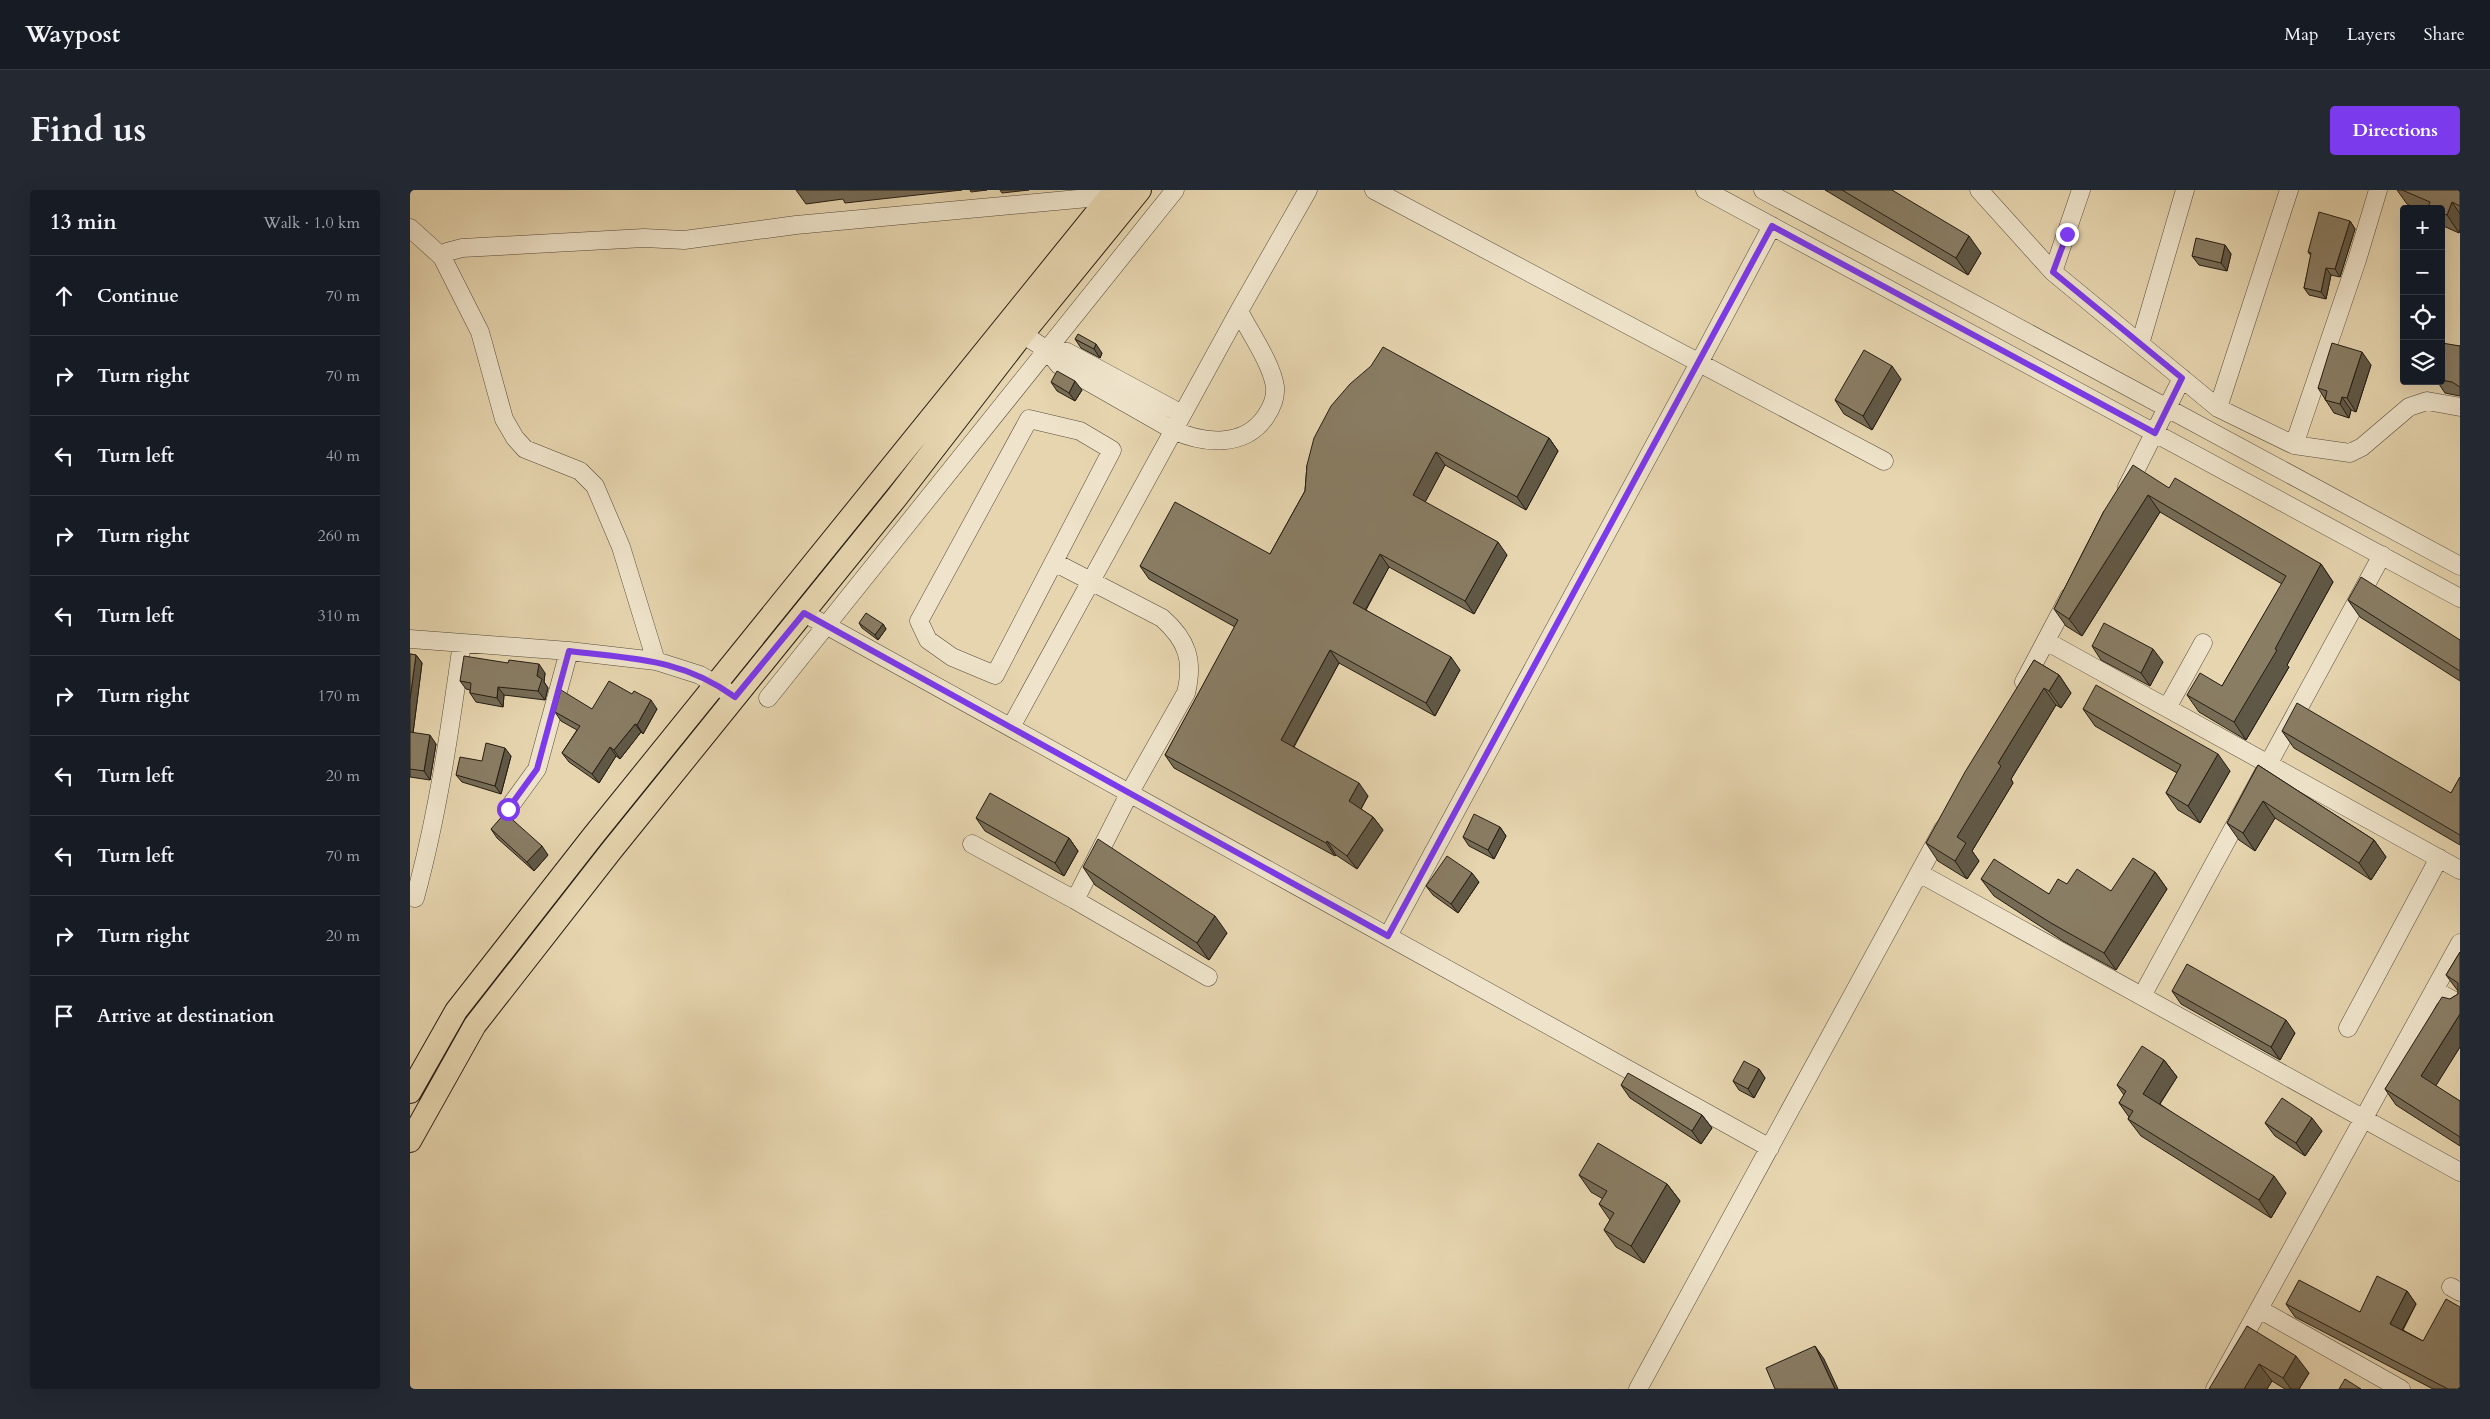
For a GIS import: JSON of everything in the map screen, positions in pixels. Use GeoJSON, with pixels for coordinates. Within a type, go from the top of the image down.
{"type":"FeatureCollection","features":[{"type":"Feature","properties":{"kind":"main road"},"geometry":{"type":"LineString","coordinates":[[410,1138],[475,1024],[726,691],[785,600],[1014,329],[1140,190]]}},
{"type":"Feature","properties":{"kind":"main road"},"geometry":{"type":"LineString","coordinates":[[410,1092],[456,1011],[593,836],[726,691],[804,613],[1112,193]]}},
{"type":"Feature","properties":{"kind":"main road"},"geometry":{"type":"LineString","coordinates":[[785,600],[804,613]]}},
{"type":"Feature","properties":{"kind":"street"},"geometry":{"type":"LineString","coordinates":[[768,698],[1175,190]]}},
{"type":"Feature","properties":{"kind":"street"},"geometry":{"type":"LineString","coordinates":[[1011,727],[1173,430],[1308,190]]}},
{"type":"Feature","properties":{"kind":"street"},"geometry":{"type":"LineString","coordinates":[[1374,190],[1884,461]]}},
{"type":"Feature","properties":{"kind":"street"},"geometry":{"type":"LineString","coordinates":[[1705,190],[2460,598]]}},
{"type":"Feature","properties":{"kind":"street"},"geometry":{"type":"LineString","coordinates":[[1763,190],[2460,566]]}},
{"type":"Feature","properties":{"kind":"street"},"geometry":{"type":"LineString","coordinates":[[1979,190],[2053,272],[2218,408],[2294,445],[2350,453],[2362,447],[2409,407],[2427,401],[2460,407]]}},
{"type":"Feature","properties":{"kind":"street"},"geometry":{"type":"LineString","coordinates":[[2053,272],[2081,190]]}},
{"type":"Feature","properties":{"kind":"street"},"geometry":{"type":"LineString","coordinates":[[2140,344],[2185,190]]}},
{"type":"Feature","properties":{"kind":"street"},"geometry":{"type":"LineString","coordinates":[[2218,408],[2289,190]]}},
{"type":"Feature","properties":{"kind":"street"},"geometry":{"type":"LineString","coordinates":[[2294,445],[2357,260],[2378,190]]}},
{"type":"Feature","properties":{"kind":"street"},"geometry":{"type":"LineString","coordinates":[[442,257],[447,252],[462,248],[644,238],[684,240],[796,225],[1112,193]]}},
{"type":"Feature","properties":{"kind":"street"},"geometry":{"type":"LineString","coordinates":[[1388,936],[1772,226]]}},
{"type":"Feature","properties":{"kind":"street"},"geometry":{"type":"LineString","coordinates":[[410,228],[442,257],[480,332],[504,419],[515,438],[525,450],[580,471],[595,486],[621,547],[656,661]]}},
{"type":"Feature","properties":{"kind":"street"},"geometry":{"type":"LineString","coordinates":[[1014,329],[1047,350],[1059,365],[1173,430],[1189,438],[1207,441],[1231,440],[1248,434],[1262,421],[1273,405],[1275,390],[1272,376],[1239,311]]}},
{"type":"Feature","properties":{"kind":"street"},"geometry":{"type":"LineString","coordinates":[[1047,350],[1067,352],[1182,414]]}},
{"type":"Feature","properties":{"kind":"street"},"geometry":{"type":"LineString","coordinates":[[2119,503],[2182,378]]}},
{"type":"Feature","properties":{"kind":"street"},"geometry":{"type":"LineString","coordinates":[[1029,419],[1080,431],[1112,450],[1054,562],[995,675],[952,657],[928,640],[919,621],[1029,419]]}},
{"type":"Feature","properties":{"kind":"street"},"geometry":{"type":"LineString","coordinates":[[2142,996],[2382,555]]}},
{"type":"Feature","properties":{"kind":"street"},"geometry":{"type":"LineString","coordinates":[[1054,562],[1162,618],[1176,631],[1186,649],[1190,675],[1186,693],[1130,792],[1075,900]]}},
{"type":"Feature","properties":{"kind":"street"},"geometry":{"type":"LineString","coordinates":[[2018,693],[2078,581]]}},
{"type":"Feature","properties":{"kind":"street"},"geometry":{"type":"LineString","coordinates":[[804,613],[1770,1148]]}},
{"type":"Feature","properties":{"kind":"street"},"geometry":{"type":"LineString","coordinates":[[410,639],[569,651],[656,661],[679,667],[726,691]]}},
{"type":"Feature","properties":{"kind":"street"},"geometry":{"type":"LineString","coordinates":[[2046,641],[2460,870]]}},
{"type":"Feature","properties":{"kind":"street"},"geometry":{"type":"LineString","coordinates":[[415,898],[431,842],[438,805],[462,643]]}},
{"type":"Feature","properties":{"kind":"street"},"geometry":{"type":"LineString","coordinates":[[2166,708],[2203,643]]}},
{"type":"Feature","properties":{"kind":"street"},"geometry":{"type":"LineString","coordinates":[[508,809],[537,769],[569,651]]}},
{"type":"Feature","properties":{"kind":"street"},"geometry":{"type":"LineString","coordinates":[[1638,1389],[1952,813]]}},
{"type":"Feature","properties":{"kind":"street"},"geometry":{"type":"LineString","coordinates":[[972,844],[1075,900],[1208,977]]}},
{"type":"Feature","properties":{"kind":"street"},"geometry":{"type":"LineString","coordinates":[[2348,1028],[2438,858]]}},
{"type":"Feature","properties":{"kind":"street"},"geometry":{"type":"LineString","coordinates":[[1919,873],[2460,1172]]}},
{"type":"Feature","properties":{"kind":"street"},"geometry":{"type":"LineString","coordinates":[[2215,1389],[2460,943]]}},
{"type":"Feature","properties":{"kind":"street"},"geometry":{"type":"LineString","coordinates":[[2434,990],[2460,1004]]}},
{"type":"Feature","properties":{"kind":"street"},"geometry":{"type":"LineString","coordinates":[[2259,1309],[2401,1389]]}},
{"type":"Feature","properties":{"kind":"building"},"geometry":{"type":"Polygon","coordinates":[[[1842,190],[1892,190],[1969,236],[1956,258],[1842,190]]]}},
{"type":"Feature","properties":{"kind":"building"},"geometry":{"type":"Polygon","coordinates":[[[2402,190],[2460,190],[2460,206],[2452,202],[2447,215],[2445,214],[2445,205],[2429,205],[2430,202],[2402,190]]]}},
{"type":"Feature","properties":{"kind":"building"},"geometry":{"type":"Polygon","coordinates":[[[2319,212],[2350,221],[2335,269],[2326,268],[2321,292],[2304,288],[2311,253],[2308,252],[2319,212]]]}},
{"type":"Feature","properties":{"kind":"building"},"geometry":{"type":"Polygon","coordinates":[[[2196,238],[2225,245],[2221,263],[2192,256],[2196,238]]]}},
{"type":"Feature","properties":{"kind":"building"},"geometry":{"type":"Polygon","coordinates":[[[1078,334],[1096,344],[1094,349],[1075,339],[1078,334]]]}},
{"type":"Feature","properties":{"kind":"building"},"geometry":{"type":"Polygon","coordinates":[[[2332,343],[2362,352],[2347,398],[2342,397],[2340,404],[2325,400],[2327,391],[2318,388],[2332,343]]]}},
{"type":"Feature","properties":{"kind":"building"},"geometry":{"type":"Polygon","coordinates":[[[2445,344],[2460,346],[2460,387],[2452,382],[2445,381],[2445,344]]]}},
{"type":"Feature","properties":{"kind":"building"},"geometry":{"type":"Polygon","coordinates":[[[1383,347],[1549,438],[1517,497],[1436,452],[1413,495],[1498,542],[1465,601],[1380,554],[1353,603],[1451,657],[1426,703],[1330,650],[1281,740],[1359,783],[1349,801],[1373,817],[1347,856],[1327,841],[1326,843],[1165,755],[1238,620],[1140,566],[1175,502],[1270,554],[1305,491],[1307,465],[1314,438],[1331,406],[1350,384],[1371,366],[1383,347]]]}},
{"type":"Feature","properties":{"kind":"building"},"geometry":{"type":"Polygon","coordinates":[[[1864,350],[1892,366],[1863,416],[1835,400],[1864,350]]]}},
{"type":"Feature","properties":{"kind":"building"},"geometry":{"type":"Polygon","coordinates":[[[1057,371],[1075,381],[1069,393],[1051,382],[1057,371]]]}},
{"type":"Feature","properties":{"kind":"building"},"geometry":{"type":"Polygon","coordinates":[[[2133,465],[2169,488],[2175,478],[2321,564],[2275,649],[2277,650],[2234,722],[2187,695],[2200,673],[2222,686],[2286,576],[2148,495],[2069,619],[2054,609],[2104,511],[2133,465]]]}},
{"type":"Feature","properties":{"kind":"building"},"geometry":{"type":"Polygon","coordinates":[[[2361,577],[2460,640],[2460,671],[2348,600],[2361,577]]]}},
{"type":"Feature","properties":{"kind":"building"},"geometry":{"type":"Polygon","coordinates":[[[866,613],[883,624],[875,635],[859,623],[866,613]]]}},
{"type":"Feature","properties":{"kind":"building"},"geometry":{"type":"Polygon","coordinates":[[[2104,623],[2153,649],[2141,673],[2092,646],[2104,623]]]}},
{"type":"Feature","properties":{"kind":"building"},"geometry":{"type":"Polygon","coordinates":[[[410,654],[416,655],[410,699],[410,654]]]}},
{"type":"Feature","properties":{"kind":"building"},"geometry":{"type":"Polygon","coordinates":[[[464,656],[508,663],[509,660],[539,664],[537,676],[542,679],[538,691],[498,687],[497,698],[470,693],[471,683],[460,681],[464,656]]]}},
{"type":"Feature","properties":{"kind":"building"},"geometry":{"type":"Polygon","coordinates":[[[2034,660],[2059,675],[2049,691],[2044,688],[1998,763],[2001,766],[1957,837],[1966,843],[1955,861],[1926,843],[1965,772],[2034,660]]]}},
{"type":"Feature","properties":{"kind":"building"},"geometry":{"type":"Polygon","coordinates":[[[609,681],[632,694],[634,691],[651,700],[637,725],[635,724],[614,750],[610,747],[592,774],[562,753],[580,726],[555,712],[561,690],[592,709],[609,681]]]}},
{"type":"Feature","properties":{"kind":"building"},"geometry":{"type":"Polygon","coordinates":[[[2096,685],[2218,754],[2188,806],[2166,793],[2181,765],[2083,709],[2096,685]]]}},
{"type":"Feature","properties":{"kind":"building"},"geometry":{"type":"Polygon","coordinates":[[[2297,703],[2451,793],[2460,777],[2460,835],[2282,731],[2297,703]]]}},
{"type":"Feature","properties":{"kind":"building"},"geometry":{"type":"Polygon","coordinates":[[[410,732],[430,735],[424,771],[410,769],[410,732]]]}},
{"type":"Feature","properties":{"kind":"building"},"geometry":{"type":"Polygon","coordinates":[[[486,743],[505,748],[495,786],[456,775],[460,757],[482,761],[486,743]]]}},
{"type":"Feature","properties":{"kind":"building"},"geometry":{"type":"Polygon","coordinates":[[[2258,765],[2374,840],[2359,863],[2263,801],[2243,833],[2227,823],[2258,765]]]}},
{"type":"Feature","properties":{"kind":"building"},"geometry":{"type":"Polygon","coordinates":[[[990,793],[1069,838],[1055,863],[976,818],[990,793]]]}},
{"type":"Feature","properties":{"kind":"building"},"geometry":{"type":"Polygon","coordinates":[[[505,813],[542,846],[527,862],[491,829],[505,813]]]}},
{"type":"Feature","properties":{"kind":"building"},"geometry":{"type":"Polygon","coordinates":[[[1474,814],[1500,827],[1488,850],[1463,837],[1474,814]]]}},
{"type":"Feature","properties":{"kind":"building"},"geometry":{"type":"Polygon","coordinates":[[[1098,839],[1215,916],[1197,943],[1083,867],[1098,839]]]}},
{"type":"Feature","properties":{"kind":"building"},"geometry":{"type":"Polygon","coordinates":[[[1447,856],[1472,873],[1451,904],[1426,886],[1447,856]]]}},
{"type":"Feature","properties":{"kind":"building"},"geometry":{"type":"Polygon","coordinates":[[[2133,858],[2155,872],[2104,953],[2051,923],[1981,879],[1994,859],[2049,894],[2058,879],[2067,884],[2077,869],[2111,891],[2133,858]]]}},
{"type":"Feature","properties":{"kind":"building"},"geometry":{"type":"Polygon","coordinates":[[[2460,952],[2460,1014],[2421,1076],[2460,1101],[2460,1137],[2385,1089],[2442,997],[2450,999],[2458,994],[2458,983],[2446,975],[2460,952]]]}},
{"type":"Feature","properties":{"kind":"building"},"geometry":{"type":"Polygon","coordinates":[[[2187,964],[2286,1020],[2271,1047],[2172,991],[2187,964]]]}},
{"type":"Feature","properties":{"kind":"building"},"geometry":{"type":"Polygon","coordinates":[[[2142,1046],[2164,1060],[2143,1094],[2274,1176],[2259,1200],[2128,1119],[2133,1111],[2119,1103],[2126,1091],[2117,1085],[2142,1046]]]}},
{"type":"Feature","properties":{"kind":"building"},"geometry":{"type":"Polygon","coordinates":[[[1744,1061],[1759,1069],[1748,1089],[1733,1081],[1744,1061]]]}},
{"type":"Feature","properties":{"kind":"building"},"geometry":{"type":"Polygon","coordinates":[[[1628,1073],[1702,1115],[1692,1131],[1621,1085],[1628,1073]]]}},
{"type":"Feature","properties":{"kind":"building"},"geometry":{"type":"Polygon","coordinates":[[[2282,1098],[2312,1118],[2296,1143],[2265,1123],[2282,1098]]]}},
{"type":"Feature","properties":{"kind":"building"},"geometry":{"type":"Polygon","coordinates":[[[1598,1143],[1667,1184],[1631,1246],[1604,1230],[1614,1213],[1599,1204],[1607,1191],[1579,1175],[1598,1143]]]}},
{"type":"Feature","properties":{"kind":"building"},"geometry":{"type":"Polygon","coordinates":[[[2377,1276],[2407,1291],[2390,1324],[2423,1341],[2446,1299],[2460,1307],[2460,1389],[2448,1389],[2286,1304],[2299,1280],[2360,1312],[2377,1276]]]}},
{"type":"Feature","properties":{"kind":"building"},"geometry":{"type":"Polygon","coordinates":[[[2247,1326],[2296,1356],[2283,1378],[2259,1364],[2244,1389],[2209,1389],[2247,1326]]]}},
{"type":"Feature","properties":{"kind":"building"},"geometry":{"type":"Polygon","coordinates":[[[1815,1346],[1835,1389],[1775,1389],[1766,1368],[1815,1346]]]}},
{"type":"Feature","properties":{"kind":"building"},"geometry":{"type":"Polygon","coordinates":[[[2345,1379],[2361,1389],[2339,1389],[2345,1379]]]}},
{"type":"Feature","properties":{"kind":"route"},"geometry":{"type":"LineString","coordinates":[[508,809],[537,769],[569,651],[656,661],[679,667],[718,684],[735,697],[804,613],[1388,936],[1772,226],[2155,433],[2182,378],[2053,272],[2067,234]]}}]}
